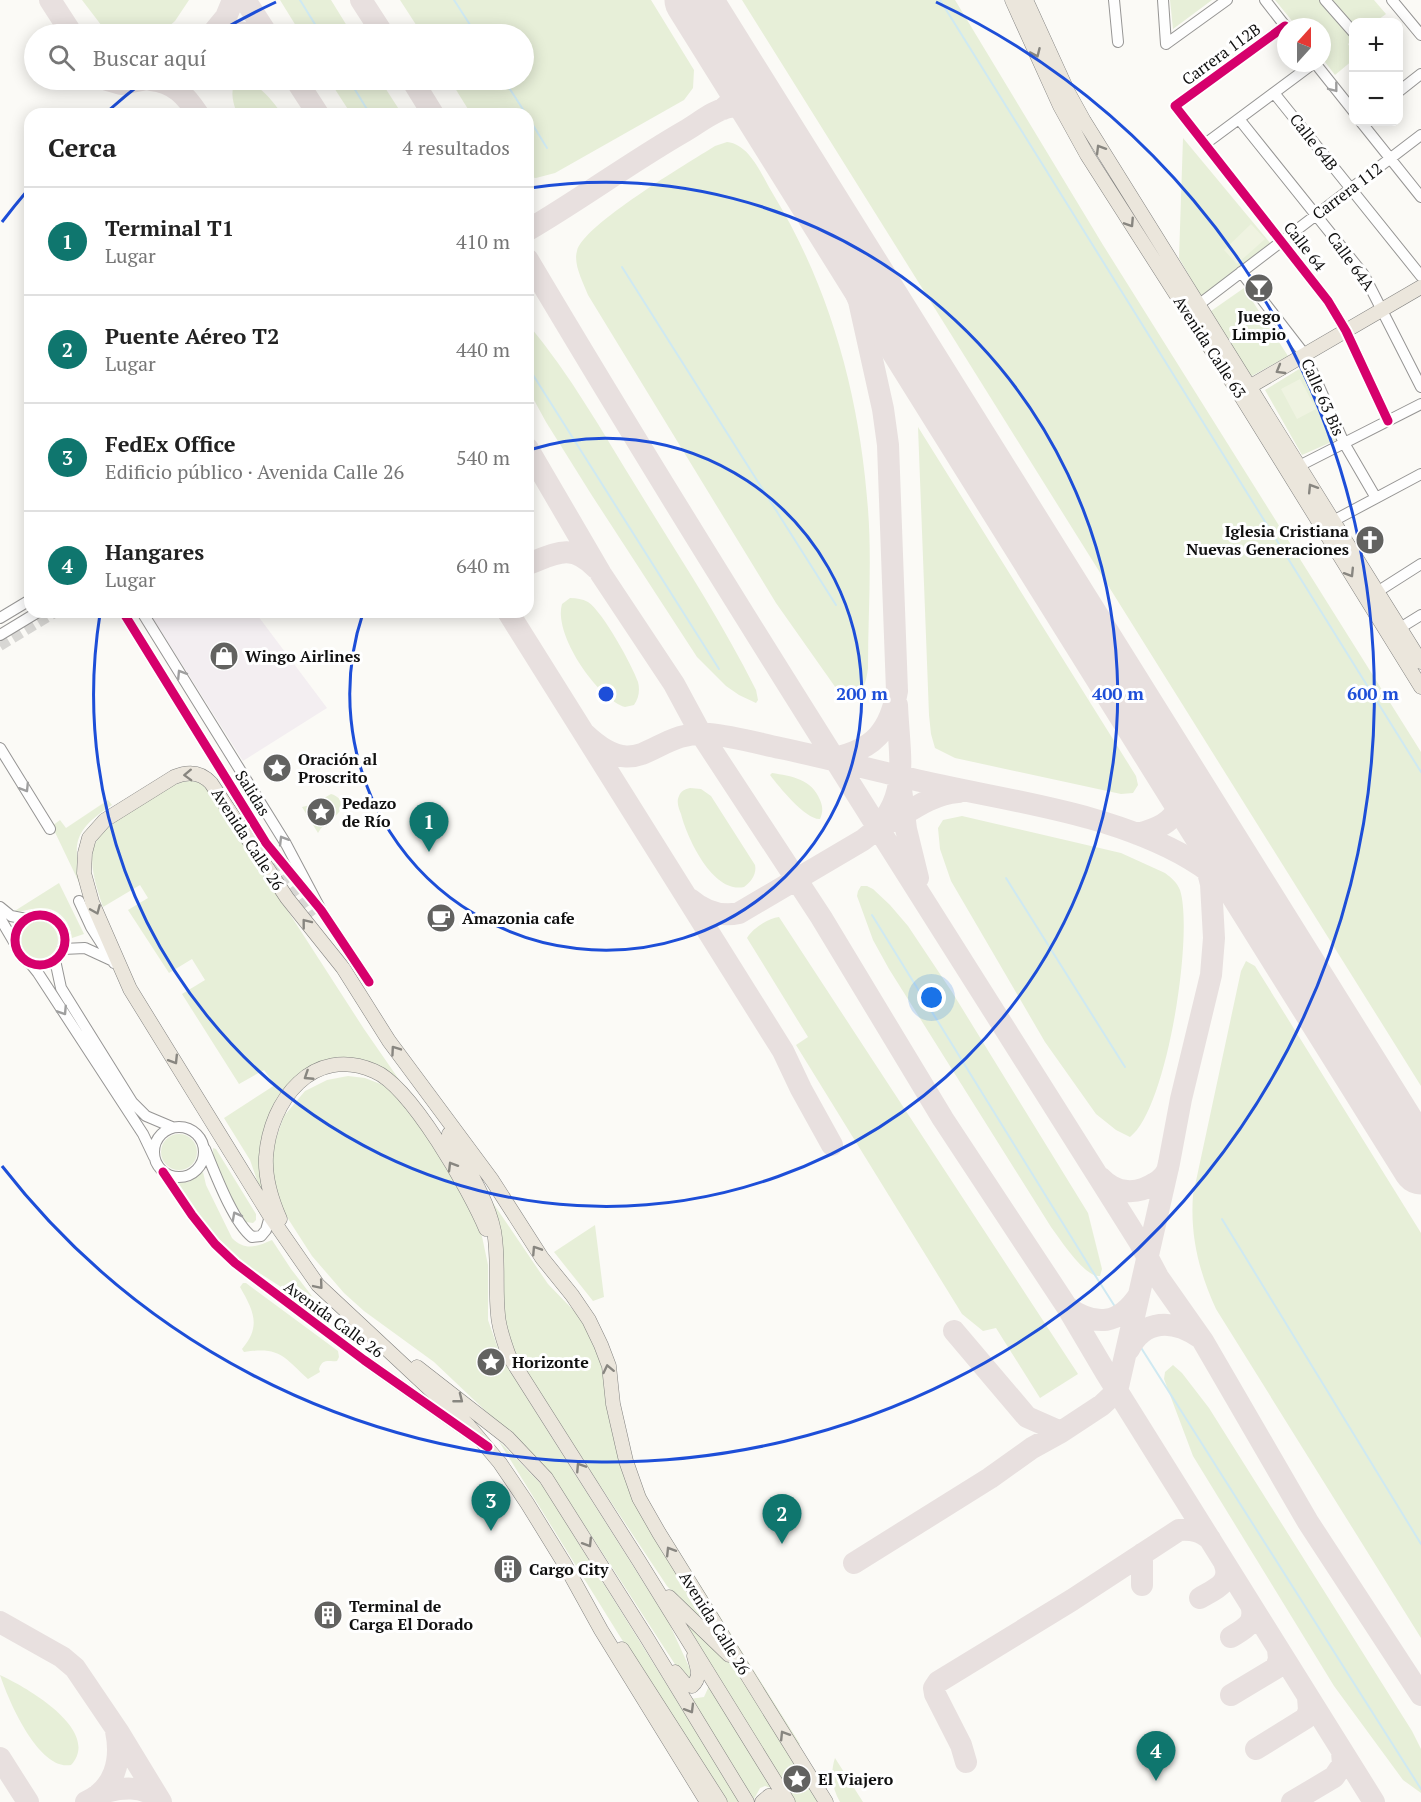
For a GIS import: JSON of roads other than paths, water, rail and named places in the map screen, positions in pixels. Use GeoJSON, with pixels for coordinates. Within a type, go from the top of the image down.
{"type":"FeatureCollection","features":[{"type":"Feature","properties":{"kind":"main road","name":"Avenida Calle 63"},"geometry":{"type":"LineString","coordinates":[[1011,0],[1076,136],[1245,390],[1421,687]]}},
{"type":"Feature","properties":{"kind":"main road","name":"Avenida Calle 63"},"geometry":{"type":"LineString","coordinates":[[1026,0],[1068,92],[1193,309]]}},
{"type":"Feature","properties":{"kind":"main road"},"geometry":{"type":"LineString","coordinates":[[1245,390],[1421,287]]}},
{"type":"Feature","properties":{"kind":"main road","name":"Avenida Calle 63"},"geometry":{"type":"LineString","coordinates":[[1245,390],[1299,465],[1421,662]]}},
{"type":"Feature","properties":{"kind":"main road","name":"Avenida Calle 26"},"geometry":{"type":"LineString","coordinates":[[720,1802],[647,1686],[488,1447],[468,1425],[318,1284],[296,1254],[270,1216],[130,989],[88,888],[84,861],[87,845],[98,826],[174,777],[189,773],[200,775],[212,783],[287,898],[343,968],[389,1041],[492,1180],[542,1258],[572,1295],[595,1332],[609,1366],[621,1445],[639,1498],[826,1802]]}},
{"type":"Feature","properties":{"kind":"main road"},"geometry":{"type":"LineString","coordinates":[[296,1254],[271,1193],[266,1158],[271,1131],[278,1110],[296,1084],[316,1070],[344,1064],[375,1071],[387,1078],[411,1102],[477,1209],[496,1256]]}},
{"type":"Feature","properties":{"kind":"main road","name":"Avenida Calle 26"},"geometry":{"type":"LineString","coordinates":[[429,1098],[485,1204],[494,1231],[498,1317],[509,1356],[788,1802]]}},
{"type":"Feature","properties":{"kind":"main road","name":"Avenida Calle 26"},"geometry":{"type":"LineString","coordinates":[[346,1312],[492,1425],[537,1467],[553,1488],[747,1802]]}},
{"type":"Feature","properties":{"kind":"main road"},"geometry":{"type":"LineString","coordinates":[[639,1561],[684,1612],[741,1667]]}},
{"type":"Feature","properties":{"kind":"main road","name":"Avenida Calle 26"},"geometry":{"type":"LineString","coordinates":[[564,1563],[601,1630],[707,1802]]}},
{"type":"Feature","properties":{"kind":"main road"},"geometry":{"type":"LineString","coordinates":[[647,1638],[681,1680],[689,1686],[696,1682],[698,1676],[690,1642]]}},
{"type":"Feature","properties":{"kind":"main road"},"geometry":{"type":"LineString","coordinates":[[762,1802],[769,1796],[778,1802]]}},
{"type":"Feature","properties":{"kind":"street"},"geometry":{"type":"LineString","coordinates":[[1114,0],[1118,42]]}},
{"type":"Feature","properties":{"kind":"street"},"geometry":{"type":"LineString","coordinates":[[1163,0],[1166,44],[1227,0]]}},
{"type":"Feature","properties":{"kind":"street"},"geometry":{"type":"LineString","coordinates":[[1265,0],[1280,18]]}},
{"type":"Feature","properties":{"kind":"street"},"geometry":{"type":"LineString","coordinates":[[1326,0],[1349,28]]}},
{"type":"Feature","properties":{"kind":"street"},"geometry":{"type":"LineString","coordinates":[[1392,0],[1421,35]]}},
{"type":"Feature","properties":{"kind":"street","name":"Carrera 112B"},"geometry":{"type":"LineString","coordinates":[[1175,106],[1277,32]]}},
{"type":"Feature","properties":{"kind":"street"},"geometry":{"type":"LineString","coordinates":[[1205,144],[1302,72]]}},
{"type":"Feature","properties":{"kind":"street"},"geometry":{"type":"LineString","coordinates":[[1321,72],[1349,107]]}},
{"type":"Feature","properties":{"kind":"street"},"geometry":{"type":"LineString","coordinates":[[1403,87],[1421,74]]}},
{"type":"Feature","properties":{"kind":"street","name":"Calle 64B"},"geometry":{"type":"LineString","coordinates":[[1274,93],[1421,276]]}},
{"type":"Feature","properties":{"kind":"street","name":"Calle 64"},"geometry":{"type":"LineString","coordinates":[[1175,106],[1328,301],[1346,331],[1388,421]]}},
{"type":"Feature","properties":{"kind":"street","name":"Calle 64A"},"geometry":{"type":"LineString","coordinates":[[1239,119],[1364,275],[1421,387]]}},
{"type":"Feature","properties":{"kind":"street"},"geometry":{"type":"LineString","coordinates":[[1364,126],[1421,197]]}},
{"type":"Feature","properties":{"kind":"street","name":"Carrera 112"},"geometry":{"type":"LineString","coordinates":[[1193,309],[1421,135]]}},
{"type":"Feature","properties":{"kind":"street","name":"Calle 63 Bis"},"geometry":{"type":"LineString","coordinates":[[1241,272],[1305,355],[1344,443],[1376,498]]}},
{"type":"Feature","properties":{"kind":"street"},"geometry":{"type":"LineString","coordinates":[[1299,465],[1421,404]]}},
{"type":"Feature","properties":{"kind":"street"},"geometry":{"type":"LineString","coordinates":[[1333,521],[1421,474]]}},
{"type":"Feature","properties":{"kind":"street"},"geometry":{"type":"LineString","coordinates":[[1377,592],[1421,564]]}},
{"type":"Feature","properties":{"kind":"street"},"geometry":{"type":"LineString","coordinates":[[0,618],[24,604]]}},
{"type":"Feature","properties":{"kind":"street"},"geometry":{"type":"LineString","coordinates":[[1400,628],[1421,615]]}},
{"type":"Feature","properties":{"kind":"street"},"geometry":{"type":"LineString","coordinates":[[0,635],[28,618]]}},
{"type":"Feature","properties":{"kind":"street","name":"Salidas"},"geometry":{"type":"LineString","coordinates":[[127,618],[266,843],[321,909]]}},
{"type":"Feature","properties":{"kind":"street","name":"Salidas"},"geometry":{"type":"LineString","coordinates":[[146,618],[286,844],[321,909],[369,982]]}},
{"type":"Feature","properties":{"kind":"street"},"geometry":{"type":"LineString","coordinates":[[0,748],[50,829]]}},
{"type":"Feature","properties":{"kind":"street"},"geometry":{"type":"LineString","coordinates":[[79,901],[91,927],[130,989]]}},
{"type":"Feature","properties":{"kind":"street"},"geometry":{"type":"LineString","coordinates":[[0,907],[11,916],[26,919],[41,915],[56,921],[64,934],[63,949],[55,960],[38,965],[30,963]]}},
{"type":"Feature","properties":{"kind":"street"},"geometry":{"type":"LineString","coordinates":[[0,918],[19,955],[38,973],[143,1134],[163,1172],[171,1176],[188,1176],[201,1166],[205,1149]]}},
{"type":"Feature","properties":{"kind":"street"},"geometry":{"type":"LineString","coordinates":[[14,942],[17,929],[26,919]]}},
{"type":"Feature","properties":{"kind":"street"},"geometry":{"type":"LineString","coordinates":[[63,949],[86,948],[112,960]]}},
{"type":"Feature","properties":{"kind":"street"},"geometry":{"type":"LineString","coordinates":[[55,960],[61,988],[132,1102],[153,1120],[172,1127],[181,1126],[197,1133],[232,1209],[248,1234],[252,1237],[261,1236],[266,1230],[270,1216]]}},
{"type":"Feature","properties":{"kind":"street"},"geometry":{"type":"LineString","coordinates":[[154,1157],[154,1149],[160,1135],[172,1127]]}},
{"type":"Feature","properties":{"kind":"street","name":"Avenida Calle 26"},"geometry":{"type":"LineString","coordinates":[[163,1172],[192,1215],[215,1244],[235,1263],[364,1360],[488,1447]]}},
{"type":"Feature","properties":{"kind":"waterway"},"geometry":{"type":"LineString","coordinates":[[300,0],[315,24]]}},
{"type":"Feature","properties":{"kind":"waterway"},"geometry":{"type":"LineString","coordinates":[[454,0],[470,24]]}},
{"type":"Feature","properties":{"kind":"waterway"},"geometry":{"type":"LineString","coordinates":[[940,0],[1421,772]]}},
{"type":"Feature","properties":{"kind":"waterway"},"geometry":{"type":"LineString","coordinates":[[355,90],[366,108]]}},
{"type":"Feature","properties":{"kind":"waterway"},"geometry":{"type":"LineString","coordinates":[[510,90],[522,108]]}},
{"type":"Feature","properties":{"kind":"waterway"},"geometry":{"type":"LineString","coordinates":[[534,127],[547,148]]}},
{"type":"Feature","properties":{"kind":"waterway"},"geometry":{"type":"LineString","coordinates":[[622,267],[836,605]]}},
{"type":"Feature","properties":{"kind":"waterway"},"geometry":{"type":"LineString","coordinates":[[534,376],[719,669]]}},
{"type":"Feature","properties":{"kind":"waterway"},"geometry":{"type":"LineString","coordinates":[[1006,878],[1125,1067]]}},
{"type":"Feature","properties":{"kind":"waterway"},"geometry":{"type":"LineString","coordinates":[[872,915],[1093,1272],[1421,1789]]}},
{"type":"Feature","properties":{"kind":"waterway"},"geometry":{"type":"LineString","coordinates":[[1222,1219],[1421,1544]]}},
{"type":"Feature","properties":{"kind":"tunnel"},"geometry":{"type":"LineString","coordinates":[[0,646],[46,618]]}},
{"type":"Feature","properties":{"kind":"tunnel"},"geometry":{"type":"LineString","coordinates":[[257,838],[313,916]]}},
{"type":"Feature","properties":{"kind":"place","name":"Juego Limpio"},"geometry":{"type":"Point","coordinates":[1259,288]}},
{"type":"Feature","properties":{"kind":"place","name":"Iglesia Cristiana Nuevas Generaciones"},"geometry":{"type":"Point","coordinates":[1370,540]}},
{"type":"Feature","properties":{"kind":"place","name":"Wingo Airlines"},"geometry":{"type":"Point","coordinates":[224,656]}},
{"type":"Feature","properties":{"kind":"place","name":"Oración al Proscrito"},"geometry":{"type":"Point","coordinates":[277,768]}},
{"type":"Feature","properties":{"kind":"place","name":"Pedazo de Río"},"geometry":{"type":"Point","coordinates":[321,812]}},
{"type":"Feature","properties":{"kind":"place","name":"Terminal T1"},"geometry":{"type":"Point","coordinates":[429,852]}},
{"type":"Feature","properties":{"kind":"place","name":"Amazonia cafe"},"geometry":{"type":"Point","coordinates":[441,918]}},
{"type":"Feature","properties":{"kind":"place","name":"Horizonte"},"geometry":{"type":"Point","coordinates":[491,1362]}},
{"type":"Feature","properties":{"kind":"place","name":"FedEx Office"},"geometry":{"type":"Point","coordinates":[491,1531]}},
{"type":"Feature","properties":{"kind":"place","name":"Puente Aéreo T2"},"geometry":{"type":"Point","coordinates":[782,1544]}},
{"type":"Feature","properties":{"kind":"place","name":"Cargo City"},"geometry":{"type":"Point","coordinates":[508,1569]}},
{"type":"Feature","properties":{"kind":"place","name":"Terminal de Carga El Dorado"},"geometry":{"type":"Point","coordinates":[328,1615]}},
{"type":"Feature","properties":{"kind":"place","name":"El Viajero"},"geometry":{"type":"Point","coordinates":[797,1779]}},
{"type":"Feature","properties":{"kind":"place","name":"Hangares"},"geometry":{"type":"Point","coordinates":[1156,1781]}}]}
